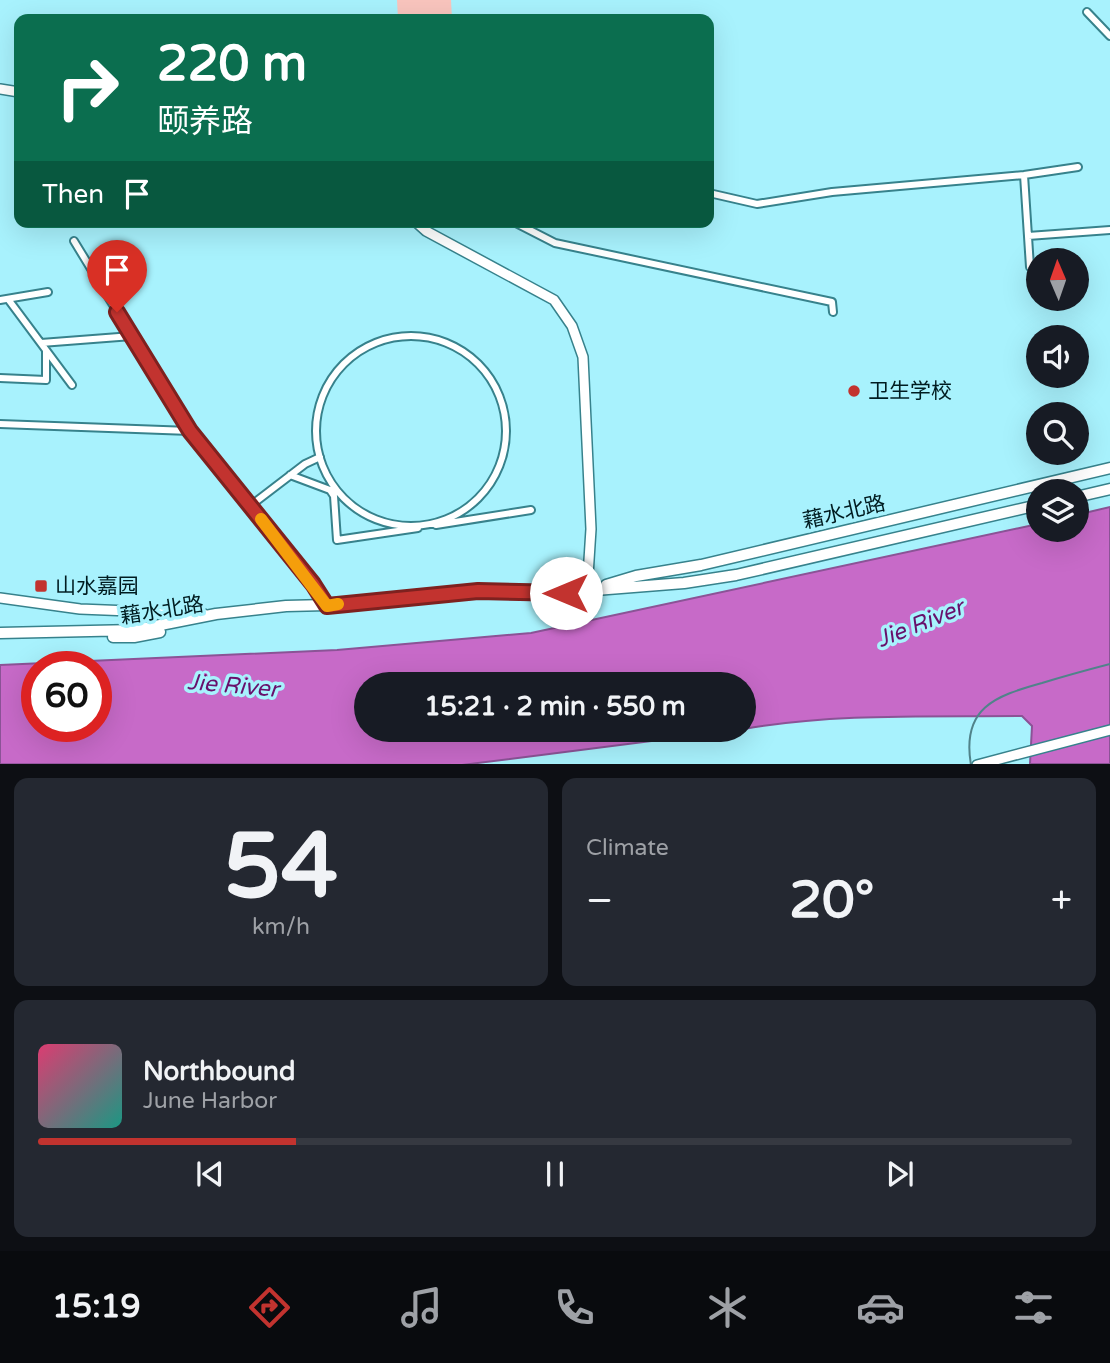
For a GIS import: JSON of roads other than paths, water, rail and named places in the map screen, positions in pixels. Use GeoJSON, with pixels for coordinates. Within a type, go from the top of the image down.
{"type":"FeatureCollection","features":[{"type":"Feature","properties":{"kind":"main road"},"geometry":{"type":"LineString","coordinates":[[423,228],[554,300],[572,327],[583,357],[591,529],[587,592]]}},
{"type":"Feature","properties":{"kind":"main road","name":"藉水北路"},"geometry":{"type":"LineString","coordinates":[[587,592],[636,576],[701,565],[1110,468]]}},
{"type":"Feature","properties":{"kind":"main road"},"geometry":{"type":"LineString","coordinates":[[1089,494],[1110,489]]}},
{"type":"Feature","properties":{"kind":"main road","name":"藉水北路"},"geometry":{"type":"LineString","coordinates":[[0,636],[135,630],[216,614],[286,606],[327,606],[478,591],[545,594],[587,592],[736,575],[1026,509]]}},
{"type":"Feature","properties":{"kind":"main road"},"geometry":{"type":"LineString","coordinates":[[0,598],[80,609],[216,614]]}},
{"type":"Feature","properties":{"kind":"main road","name":"藉水北路"},"geometry":{"type":"LineString","coordinates":[[0,636],[134,637],[286,606]]}},
{"type":"Feature","properties":{"kind":"main road"},"geometry":{"type":"LineString","coordinates":[[981,764],[1110,730]]}},
{"type":"Feature","properties":{"kind":"street"},"geometry":{"type":"LineString","coordinates":[[1087,12],[1110,36]]}},
{"type":"Feature","properties":{"kind":"street"},"geometry":{"type":"LineString","coordinates":[[714,194],[757,204],[832,192],[1024,175],[1078,167]]}},
{"type":"Feature","properties":{"kind":"street"},"geometry":{"type":"LineString","coordinates":[[1024,175],[1029,248]]}},
{"type":"Feature","properties":{"kind":"street"},"geometry":{"type":"LineString","coordinates":[[526,228],[555,243],[832,302],[833,312]]}},
{"type":"Feature","properties":{"kind":"street"},"geometry":{"type":"LineString","coordinates":[[1028,236],[1110,230]]}},
{"type":"Feature","properties":{"kind":"street"},"geometry":{"type":"LineString","coordinates":[[74,241],[190,431],[327,606]]}},
{"type":"Feature","properties":{"kind":"street"},"geometry":{"type":"LineString","coordinates":[[0,300],[48,292]]}},
{"type":"Feature","properties":{"kind":"street"},"geometry":{"type":"LineString","coordinates":[[8,299],[72,385]]}},
{"type":"Feature","properties":{"kind":"street"},"geometry":{"type":"LineString","coordinates":[[41,343],[132,336]]}},
{"type":"Feature","properties":{"kind":"street"},"geometry":{"type":"LineString","coordinates":[[404,336],[425,337],[454,346],[471,357],[485,372],[496,389],[503,408],[506,429],[504,449],[493,478],[474,501],[457,513],[438,521],[408,525],[387,522],[368,515],[351,504],[337,489],[320,457],[316,422],[329,383],[356,353],[384,340],[404,336]]}},
{"type":"Feature","properties":{"kind":"street"},"geometry":{"type":"LineString","coordinates":[[0,378],[46,380],[46,351]]}},
{"type":"Feature","properties":{"kind":"street"},"geometry":{"type":"LineString","coordinates":[[0,424],[190,431]]}},
{"type":"Feature","properties":{"kind":"street"},"geometry":{"type":"LineString","coordinates":[[250,506],[305,464],[320,457]]}},
{"type":"Feature","properties":{"kind":"street"},"geometry":{"type":"LineString","coordinates":[[290,475],[330,490],[334,496],[337,540],[531,510]]}},
{"type":"Feature","properties":{"kind":"water","name":"Jie River"},"geometry":{"type":"Polygon","coordinates":[[[1110,507],[1110,764],[1030,764],[1032,726],[1022,716],[847,718],[756,727],[756,672],[354,672],[354,742],[643,742],[470,764],[0,764],[0,665],[21,664],[21,742],[112,742],[112,660],[337,650],[531,633],[1026,527],[1026,542],[1089,542],[1089,512],[1110,507]]]}},
{"type":"Feature","properties":{"kind":"tram line"},"geometry":{"type":"LineString","coordinates":[[971,764],[971,730],[977,717],[996,700],[1025,688],[1110,664]]}},
{"type":"Feature","properties":{"kind":"place","name":"卫生学校"},"geometry":{"type":"Point","coordinates":[854,391]}},
{"type":"Feature","properties":{"kind":"place","name":"山水嘉园"},"geometry":{"type":"Point","coordinates":[41,586]}}]}
